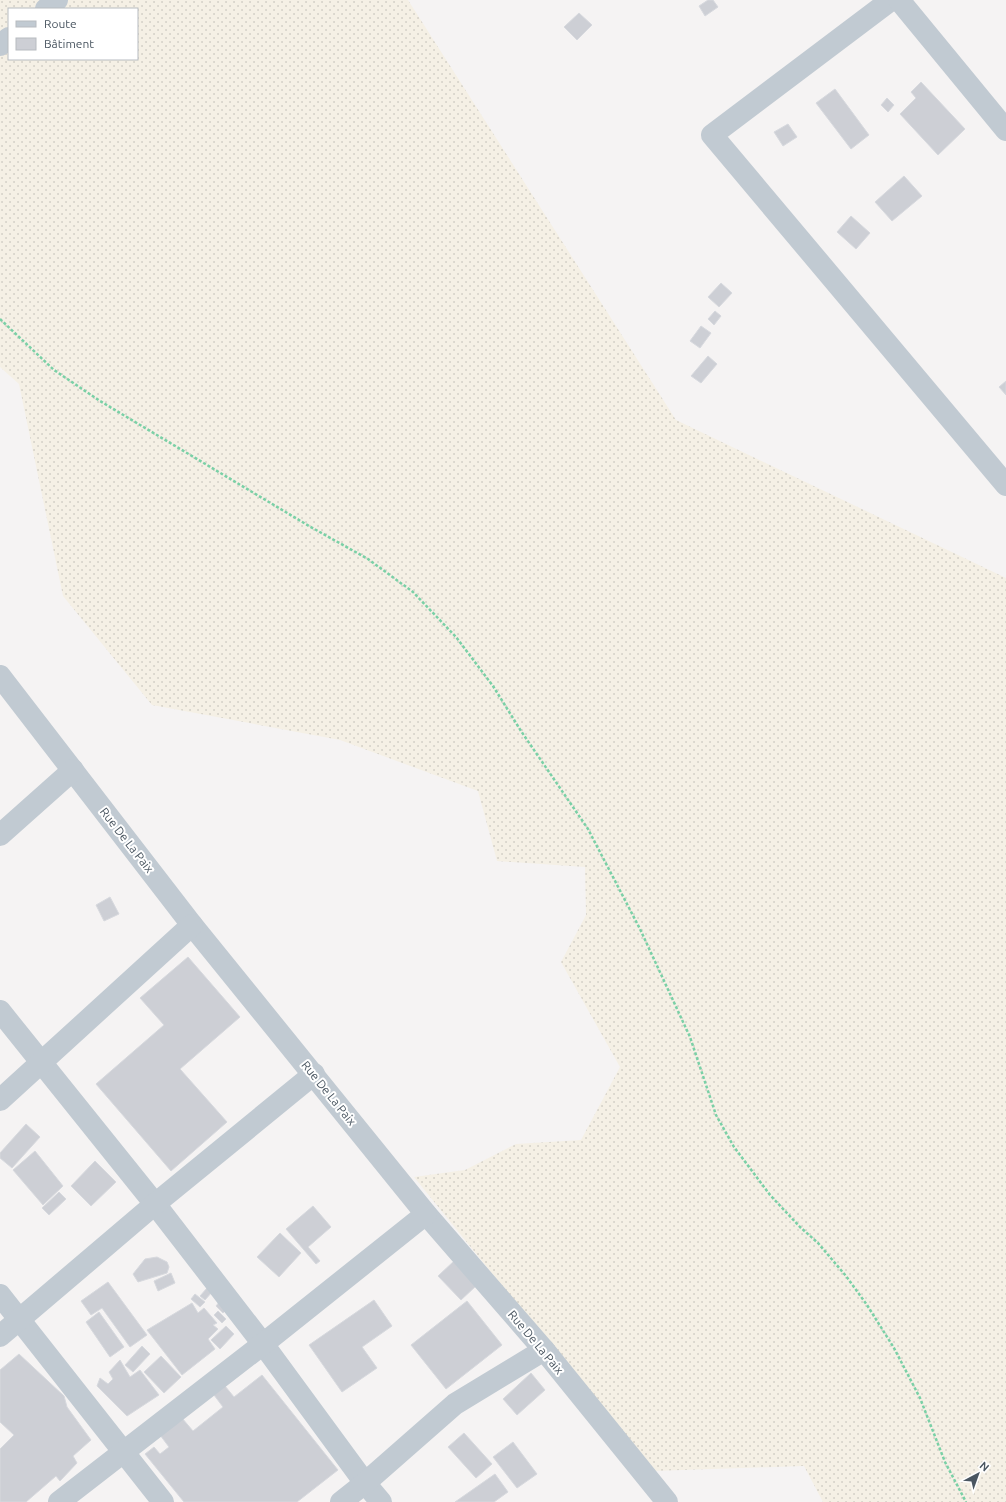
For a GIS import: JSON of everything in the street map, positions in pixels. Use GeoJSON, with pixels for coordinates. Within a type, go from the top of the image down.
{"type":"FeatureCollection","features":[{"type":"Feature","properties":{"kind":"street"},"geometry":{"type":"LineString","coordinates":[[47,8],[57,0]]}},
{"type":"Feature","properties":{"kind":"street"},"geometry":{"type":"LineString","coordinates":[[891,0],[712,135],[1006,486]]}},
{"type":"Feature","properties":{"kind":"street"},"geometry":{"type":"LineString","coordinates":[[899,0],[1006,130]]}},
{"type":"Feature","properties":{"kind":"street"},"geometry":{"type":"LineString","coordinates":[[0,45],[8,39]]}},
{"type":"Feature","properties":{"kind":"street","name":"Rue De La Paix"},"geometry":{"type":"LineString","coordinates":[[0,676],[192,925],[426,1214],[544,1350],[667,1502]]}},
{"type":"Feature","properties":{"kind":"street"},"geometry":{"type":"LineString","coordinates":[[0,835],[73,770]]}},
{"type":"Feature","properties":{"kind":"street"},"geometry":{"type":"LineString","coordinates":[[0,1100],[192,925]]}},
{"type":"Feature","properties":{"kind":"street"},"geometry":{"type":"LineString","coordinates":[[0,1011],[155,1204],[263,1344],[365,1483],[381,1502]]}},
{"type":"Feature","properties":{"kind":"street"},"geometry":{"type":"LineString","coordinates":[[0,1336],[155,1204],[314,1074]]}},
{"type":"Feature","properties":{"kind":"street"},"geometry":{"type":"LineString","coordinates":[[59,1502],[263,1344],[426,1214]]}},
{"type":"Feature","properties":{"kind":"street"},"geometry":{"type":"LineString","coordinates":[[0,1295],[163,1502]]}},
{"type":"Feature","properties":{"kind":"street"},"geometry":{"type":"LineString","coordinates":[[341,1502],[365,1483],[455,1404],[544,1350]]}},
{"type":"Feature","properties":{"kind":"path"},"geometry":{"type":"LineString","coordinates":[[0,319],[54,370],[100,401],[309,526],[368,559],[413,592],[456,637],[493,686],[526,738],[588,829],[640,929],[690,1037],[716,1115],[734,1147],[770,1195],[800,1228],[818,1243],[846,1276],[878,1323],[894,1348],[920,1398],[945,1462],[966,1502]]}},
{"type":"Feature","properties":{"kind":"sand"},"geometry":{"type":"Polygon","coordinates":[[[0,0],[408,0],[676,420],[1006,578],[1006,1502],[823,1502],[804,1466],[652,1471],[414,1177],[465,1170],[516,1144],[581,1140],[620,1067],[561,962],[586,915],[585,867],[497,861],[478,791],[340,740],[152,705],[63,596],[19,384],[0,367],[0,0]]]}},
{"type":"Feature","properties":{"kind":"building"},"geometry":{"type":"Polygon","coordinates":[[[708,0],[713,0],[718,7],[705,16],[699,6],[708,0]]]}},
{"type":"Feature","properties":{"kind":"building"},"geometry":{"type":"Polygon","coordinates":[[[579,13],[592,25],[577,40],[564,27],[579,13]]]}},
{"type":"Feature","properties":{"kind":"building"},"geometry":{"type":"Polygon","coordinates":[[[921,82],[965,129],[938,155],[900,114],[916,98],[911,92],[921,82]]]}},
{"type":"Feature","properties":{"kind":"building"},"geometry":{"type":"Polygon","coordinates":[[[835,89],[869,135],[851,149],[816,103],[835,89]]]}},
{"type":"Feature","properties":{"kind":"building"},"geometry":{"type":"Polygon","coordinates":[[[887,98],[894,105],[888,112],[881,105],[887,98]]]}},
{"type":"Feature","properties":{"kind":"building"},"geometry":{"type":"Polygon","coordinates":[[[788,124],[797,137],[783,146],[774,132],[788,124]]]}},
{"type":"Feature","properties":{"kind":"building"},"geometry":{"type":"Polygon","coordinates":[[[904,176],[922,196],[892,221],[875,202],[904,176]]]}},
{"type":"Feature","properties":{"kind":"building"},"geometry":{"type":"Polygon","coordinates":[[[851,216],[870,233],[856,249],[837,232],[851,216]]]}},
{"type":"Feature","properties":{"kind":"building"},"geometry":{"type":"Polygon","coordinates":[[[721,283],[732,293],[719,307],[708,297],[721,283]]]}},
{"type":"Feature","properties":{"kind":"building"},"geometry":{"type":"Polygon","coordinates":[[[715,311],[721,316],[714,325],[708,319],[715,311]]]}},
{"type":"Feature","properties":{"kind":"building"},"geometry":{"type":"Polygon","coordinates":[[[701,326],[711,333],[700,348],[690,341],[701,326]]]}},
{"type":"Feature","properties":{"kind":"building"},"geometry":{"type":"Polygon","coordinates":[[[708,356],[717,364],[701,383],[691,376],[708,356]]]}},
{"type":"Feature","properties":{"kind":"building"},"geometry":{"type":"Polygon","coordinates":[[[1006,381],[1006,395],[999,387],[1006,381]]]}},
{"type":"Feature","properties":{"kind":"building"},"geometry":{"type":"Polygon","coordinates":[[[110,897],[119,914],[104,921],[96,905],[110,897]]]}},
{"type":"Feature","properties":{"kind":"building"},"geometry":{"type":"Polygon","coordinates":[[[188,957],[240,1017],[180,1069],[227,1122],[171,1171],[96,1084],[164,1025],[140,998],[188,957]]]}},
{"type":"Feature","properties":{"kind":"building"},"geometry":{"type":"Polygon","coordinates":[[[26,1124],[40,1137],[12,1168],[0,1158],[0,1153],[26,1124]]]}},
{"type":"Feature","properties":{"kind":"building"},"geometry":{"type":"Polygon","coordinates":[[[35,1151],[63,1186],[43,1205],[13,1170],[35,1151]]]}},
{"type":"Feature","properties":{"kind":"building"},"geometry":{"type":"Polygon","coordinates":[[[95,1161],[116,1182],[91,1206],[71,1186],[95,1161]]]}},
{"type":"Feature","properties":{"kind":"building"},"geometry":{"type":"Polygon","coordinates":[[[59,1192],[66,1199],[49,1215],[42,1208],[59,1192]]]}},
{"type":"Feature","properties":{"kind":"building"},"geometry":{"type":"Polygon","coordinates":[[[313,1206],[331,1227],[308,1247],[320,1261],[316,1264],[286,1229],[313,1206]]]}},
{"type":"Feature","properties":{"kind":"building"},"geometry":{"type":"Polygon","coordinates":[[[280,1233],[301,1253],[279,1277],[257,1257],[280,1233]]]}},
{"type":"Feature","properties":{"kind":"building"},"geometry":{"type":"Polygon","coordinates":[[[157,1257],[167,1262],[169,1267],[167,1273],[138,1282],[133,1274],[145,1259],[157,1257]]]}},
{"type":"Feature","properties":{"kind":"building"},"geometry":{"type":"Polygon","coordinates":[[[454,1261],[476,1286],[461,1300],[438,1276],[454,1261]]]}},
{"type":"Feature","properties":{"kind":"building"},"geometry":{"type":"Polygon","coordinates":[[[171,1273],[175,1283],[158,1291],[154,1281],[171,1273]]]}},
{"type":"Feature","properties":{"kind":"building"},"geometry":{"type":"Polygon","coordinates":[[[108,1282],[147,1335],[130,1347],[102,1308],[91,1315],[81,1301],[108,1282]]]}},
{"type":"Feature","properties":{"kind":"building"},"geometry":{"type":"Polygon","coordinates":[[[207,1288],[212,1292],[205,1300],[200,1296],[207,1288]]]}},
{"type":"Feature","properties":{"kind":"building"},"geometry":{"type":"Polygon","coordinates":[[[195,1294],[205,1302],[200,1307],[191,1299],[195,1294]]]}},
{"type":"Feature","properties":{"kind":"building"},"geometry":{"type":"Polygon","coordinates":[[[374,1300],[392,1326],[362,1347],[377,1368],[342,1392],[309,1345],[374,1300]]]}},
{"type":"Feature","properties":{"kind":"building"},"geometry":{"type":"Polygon","coordinates":[[[220,1301],[228,1308],[223,1313],[216,1306],[220,1301]]]}},
{"type":"Feature","properties":{"kind":"building"},"geometry":{"type":"Polygon","coordinates":[[[467,1301],[502,1345],[446,1389],[411,1345],[467,1301]]]}},
{"type":"Feature","properties":{"kind":"building"},"geometry":{"type":"Polygon","coordinates":[[[192,1303],[198,1313],[204,1308],[217,1323],[213,1325],[218,1329],[208,1339],[215,1349],[182,1375],[147,1330],[192,1303]]]}},
{"type":"Feature","properties":{"kind":"building"},"geometry":{"type":"Polygon","coordinates":[[[218,1311],[226,1319],[222,1323],[214,1315],[218,1311]]]}},
{"type":"Feature","properties":{"kind":"building"},"geometry":{"type":"Polygon","coordinates":[[[99,1312],[124,1347],[110,1357],[86,1322],[99,1312]]]}},
{"type":"Feature","properties":{"kind":"building"},"geometry":{"type":"Polygon","coordinates":[[[226,1326],[234,1334],[220,1349],[211,1340],[226,1326]]]}},
{"type":"Feature","properties":{"kind":"building"},"geometry":{"type":"Polygon","coordinates":[[[142,1346],[150,1354],[133,1372],[125,1365],[142,1346]]]}},
{"type":"Feature","properties":{"kind":"building"},"geometry":{"type":"Polygon","coordinates":[[[19,1354],[64,1396],[67,1407],[91,1440],[73,1456],[77,1463],[60,1481],[56,1476],[26,1502],[0,1502],[0,1449],[14,1435],[0,1422],[0,1370],[19,1354]]]}},
{"type":"Feature","properties":{"kind":"building"},"geometry":{"type":"Polygon","coordinates":[[[161,1356],[181,1377],[164,1393],[144,1372],[161,1356]]]}},
{"type":"Feature","properties":{"kind":"building"},"geometry":{"type":"Polygon","coordinates":[[[120,1360],[130,1377],[140,1370],[159,1395],[127,1416],[97,1386],[100,1378],[108,1384],[113,1379],[109,1372],[120,1360]]]}},
{"type":"Feature","properties":{"kind":"building"},"geometry":{"type":"Polygon","coordinates":[[[531,1373],[545,1390],[517,1415],[503,1399],[531,1373]]]}},
{"type":"Feature","properties":{"kind":"building"},"geometry":{"type":"Polygon","coordinates":[[[262,1375],[338,1470],[297,1502],[184,1502],[145,1454],[154,1447],[160,1454],[169,1447],[160,1435],[182,1418],[193,1431],[223,1407],[214,1395],[225,1386],[234,1397],[262,1375]]]}},
{"type":"Feature","properties":{"kind":"building"},"geometry":{"type":"Polygon","coordinates":[[[464,1433],[492,1464],[476,1478],[448,1447],[464,1433]]]}},
{"type":"Feature","properties":{"kind":"building"},"geometry":{"type":"Polygon","coordinates":[[[513,1442],[537,1474],[517,1488],[493,1457],[513,1442]]]}},
{"type":"Feature","properties":{"kind":"building"},"geometry":{"type":"Polygon","coordinates":[[[495,1474],[508,1492],[494,1502],[455,1502],[495,1474]]]}}]}
